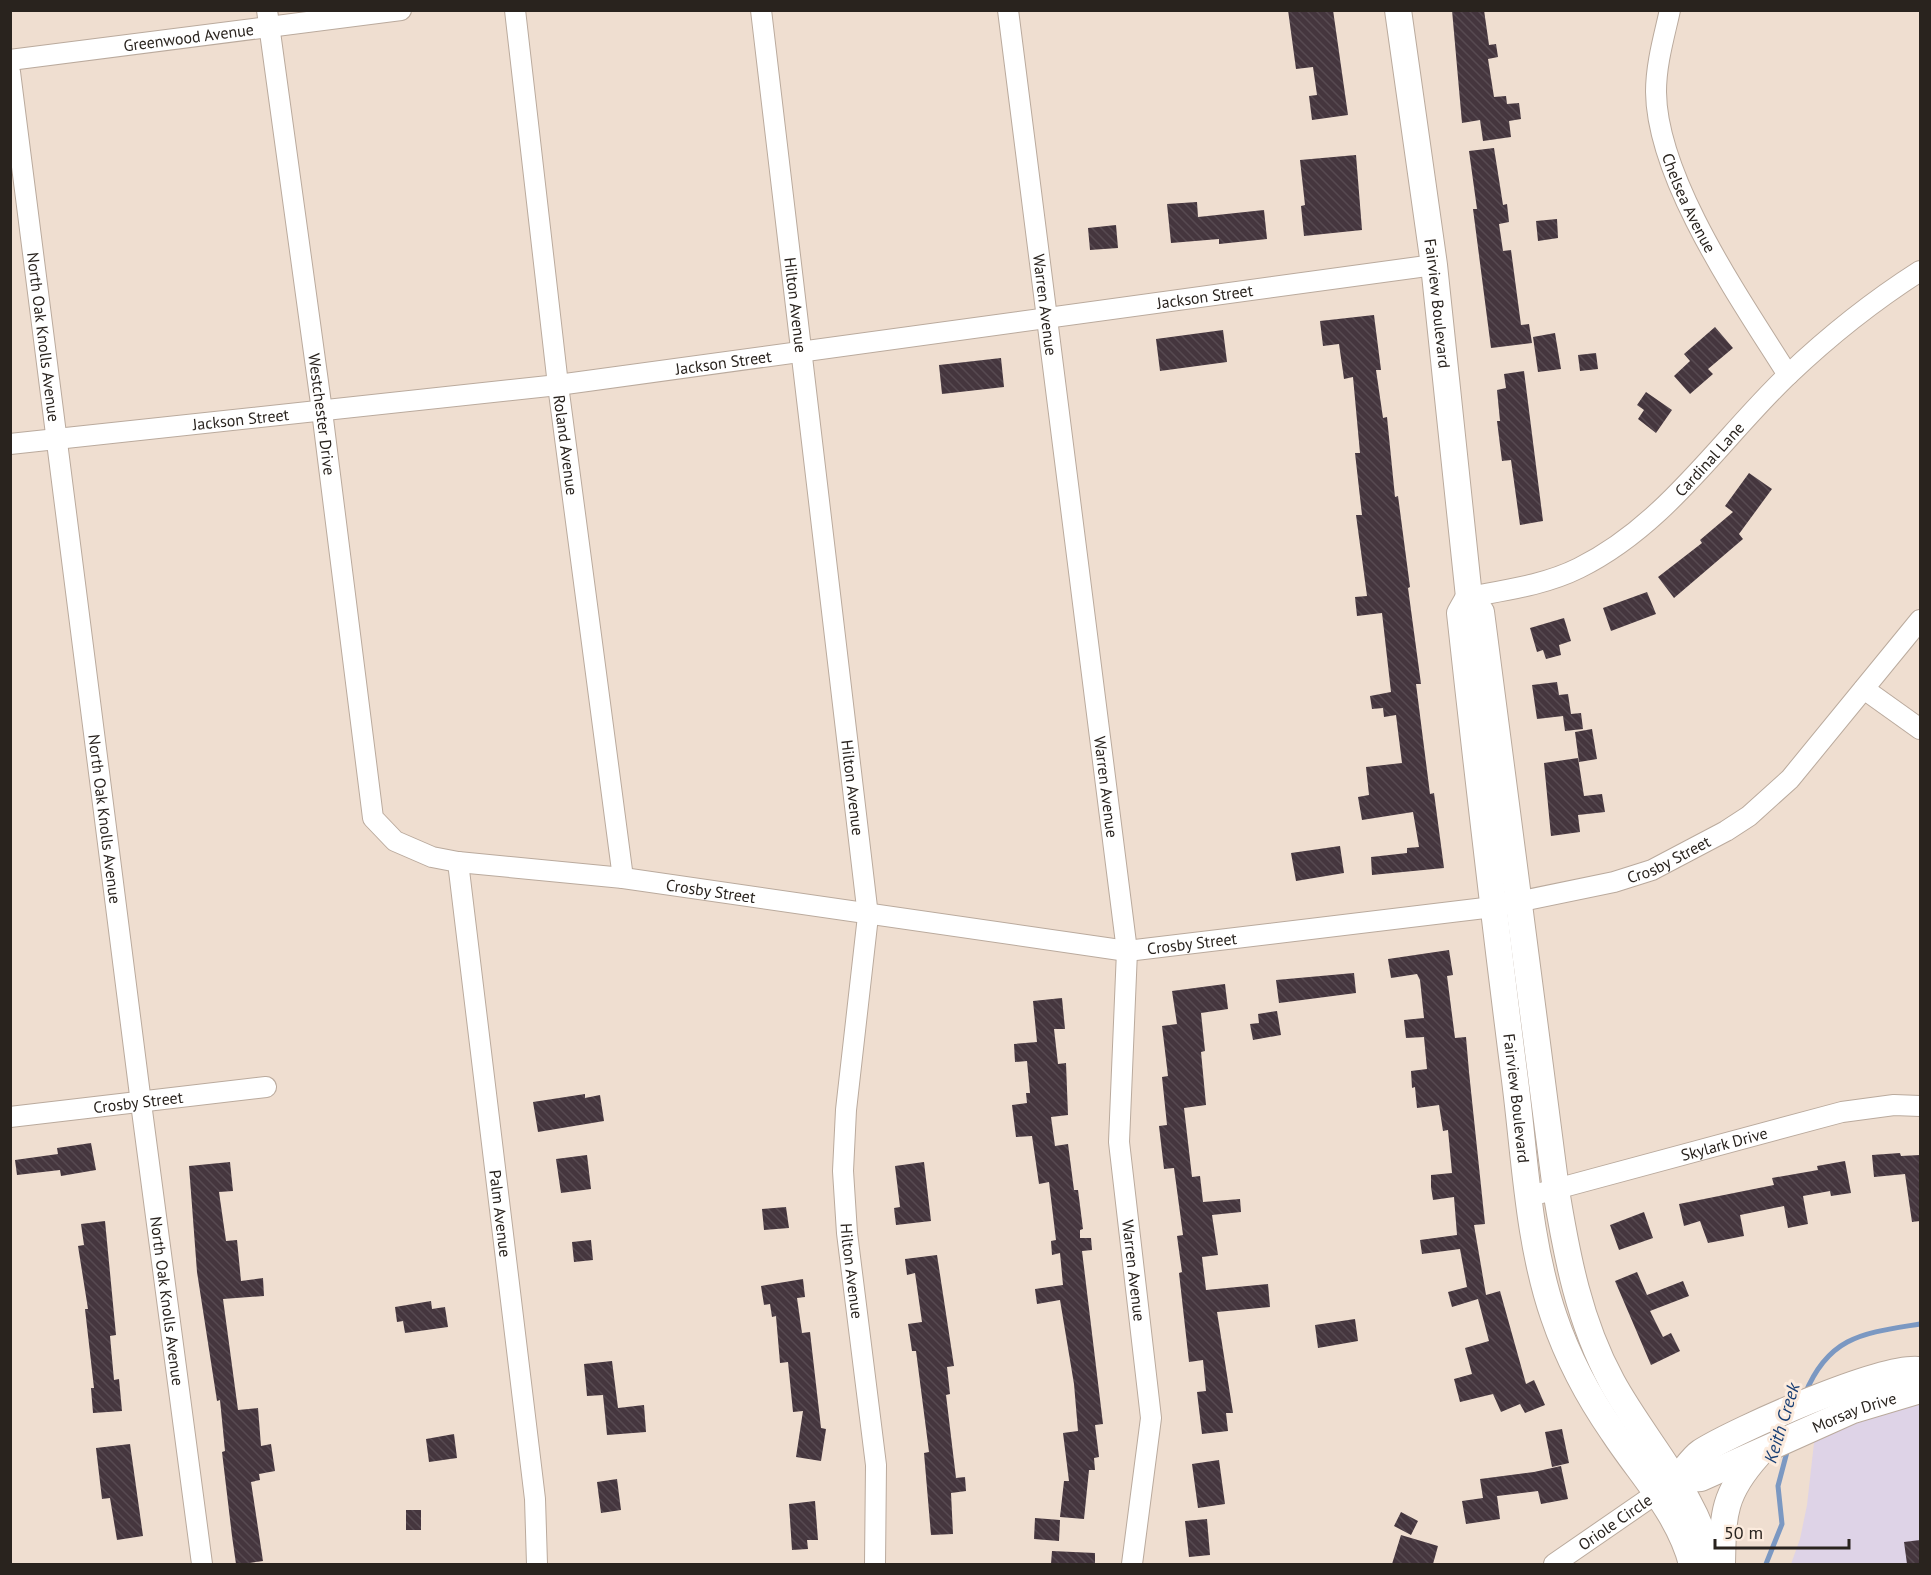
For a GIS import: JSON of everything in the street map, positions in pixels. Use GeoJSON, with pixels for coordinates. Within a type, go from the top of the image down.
{"type":"FeatureCollection","features":[{"type":"Feature","properties":{"kind":"street","name":"Greenwood Avenue"},"geometry":{"type":"LineString","coordinates":[[10,60],[267,18],[401,10]]}},
{"type":"Feature","properties":{"kind":"street","name":"Roland Avenue"},"geometry":{"type":"LineString","coordinates":[[515,10],[558,385],[624,878]]}},
{"type":"Feature","properties":{"kind":"street","name":"Hilton Avenue"},"geometry":{"type":"LineString","coordinates":[[761,10],[804,350],[868,916],[846,1110],[843,1171],[847,1233],[876,1465],[875,1564]]}},
{"type":"Feature","properties":{"kind":"street","name":"Warren Avenue"},"geometry":{"type":"LineString","coordinates":[[1008,10],[1049,317],[1127,951],[1119,1142],[1151,1418],[1132,1564]]}},
{"type":"Feature","properties":{"kind":"street","name":"Fairview Boulevard"},"geometry":{"type":"LineString","coordinates":[[1398,10],[1434,265],[1469,597],[1481,612],[1556,1190],[1569,1268],[1590,1335],[1612,1383],[1666,1486],[1692,1564]]}},
{"type":"Feature","properties":{"kind":"street","name":"Chelsea Avenue"},"geometry":{"type":"LineString","coordinates":[[1670,10],[1658,65],[1656,91],[1658,118],[1673,173],[1739,297],[1788,375]]}},
{"type":"Feature","properties":{"kind":"street","name":"Westchester Drive"},"geometry":{"type":"LineString","coordinates":[[267,18],[322,411],[373,818]]}},
{"type":"Feature","properties":{"kind":"street","name":"North Oak Knolls Avenue"},"geometry":{"type":"LineString","coordinates":[[10,72],[202,1564]]}},
{"type":"Feature","properties":{"kind":"street","name":"Jackson Street"},"geometry":{"type":"LineString","coordinates":[[10,444],[558,385],[1434,265]]}},
{"type":"Feature","properties":{"kind":"street","name":"Cardinal Lane"},"geometry":{"type":"LineString","coordinates":[[1469,597],[1560,576],[1580,568],[1632,534],[1670,500],[1788,375],[1854,316],[1920,271]]}},
{"type":"Feature","properties":{"kind":"street","name":"Fairview Boulevard"},"geometry":{"type":"LineString","coordinates":[[1469,597],[1460,613],[1493,907],[1530,1196],[1546,1289],[1568,1353],[1612,1432],[1695,1512],[1712,1564]]}},
{"type":"Feature","properties":{"kind":"street","name":"Crosby Street"},"geometry":{"type":"LineString","coordinates":[[373,818],[395,841],[432,858],[624,878],[868,916],[1127,951],[1519,904],[1652,870],[1726,831],[1749,816],[1790,779],[1920,620]]}},
{"type":"Feature","properties":{"kind":"street"},"geometry":{"type":"LineString","coordinates":[[1864,689],[1920,729]]}},
{"type":"Feature","properties":{"kind":"street","name":"Palm Avenue"},"geometry":{"type":"LineString","coordinates":[[458,862],[535,1499],[537,1564]]}},
{"type":"Feature","properties":{"kind":"street","name":"Crosby Street"},"geometry":{"type":"LineString","coordinates":[[10,1117],[266,1087]]}},
{"type":"Feature","properties":{"kind":"street","name":"Skylark Drive"},"geometry":{"type":"LineString","coordinates":[[1530,1196],[1842,1112],[1894,1106],[1920,1106]]}},
{"type":"Feature","properties":{"kind":"street","name":"Morsay Drive"},"geometry":{"type":"LineString","coordinates":[[1666,1486],[1698,1454],[1762,1422],[1824,1396],[1884,1376],[1920,1370]]}},
{"type":"Feature","properties":{"kind":"street","name":"Morsay Drive"},"geometry":{"type":"LineString","coordinates":[[1666,1486],[1701,1478],[1764,1448],[1859,1408],[1920,1390]]}},
{"type":"Feature","properties":{"kind":"street"},"geometry":{"type":"LineString","coordinates":[[1722,1564],[1722,1525],[1728,1497],[1742,1472],[1764,1448]]}},
{"type":"Feature","properties":{"kind":"street","name":"Oriole Circle"},"geometry":{"type":"LineString","coordinates":[[1554,1564],[1666,1486]]}},
{"type":"Feature","properties":{"kind":"shaded area"},"geometry":{"type":"Polygon","coordinates":[[[1920,1395],[1920,1564],[1791,1564],[1800,1539],[1807,1505],[1815,1434],[1920,1395]]]}},
{"type":"Feature","properties":{"kind":"building"},"geometry":{"type":"Polygon","coordinates":[[[1288,10],[1333,10],[1348,115],[1312,120],[1309,96],[1317,95],[1313,67],[1296,69],[1288,10]]]}},
{"type":"Feature","properties":{"kind":"building"},"geometry":{"type":"Polygon","coordinates":[[[1452,10],[1484,10],[1489,45],[1496,44],[1498,57],[1488,59],[1494,97],[1506,96],[1507,104],[1519,103],[1521,119],[1509,121],[1511,137],[1483,141],[1480,120],[1462,123],[1452,10]]]}},
{"type":"Feature","properties":{"kind":"building"},"geometry":{"type":"Polygon","coordinates":[[[1494,148],[1503,205],[1507,204],[1509,222],[1499,224],[1503,251],[1511,250],[1521,325],[1529,324],[1532,343],[1491,348],[1473,209],[1477,209],[1469,151],[1494,148]]]}},
{"type":"Feature","properties":{"kind":"building"},"geometry":{"type":"Polygon","coordinates":[[[1356,155],[1362,230],[1304,236],[1301,206],[1305,205],[1300,160],[1356,155]]]}},
{"type":"Feature","properties":{"kind":"building"},"geometry":{"type":"Polygon","coordinates":[[[1197,202],[1198,217],[1264,210],[1267,239],[1219,244],[1219,239],[1171,243],[1167,204],[1197,202]]]}},
{"type":"Feature","properties":{"kind":"building"},"geometry":{"type":"Polygon","coordinates":[[[1557,219],[1558,238],[1538,241],[1536,221],[1557,219]]]}},
{"type":"Feature","properties":{"kind":"building"},"geometry":{"type":"Polygon","coordinates":[[[1116,225],[1118,248],[1090,250],[1088,228],[1116,225]]]}},
{"type":"Feature","properties":{"kind":"building"},"geometry":{"type":"Polygon","coordinates":[[[1374,315],[1381,370],[1376,370],[1383,418],[1387,417],[1395,497],[1398,496],[1421,684],[1416,684],[1430,794],[1434,793],[1444,868],[1372,875],[1371,857],[1407,853],[1407,848],[1419,847],[1413,812],[1362,820],[1358,797],[1369,795],[1366,767],[1402,763],[1396,715],[1384,717],[1383,708],[1372,709],[1370,696],[1391,692],[1382,613],[1357,616],[1355,597],[1367,596],[1356,515],[1362,515],[1355,453],[1360,453],[1353,377],[1344,379],[1339,344],[1323,346],[1320,321],[1374,315]]]}},
{"type":"Feature","properties":{"kind":"building"},"geometry":{"type":"Polygon","coordinates":[[[1715,327],[1733,348],[1708,369],[1713,374],[1690,394],[1674,376],[1690,361],[1684,354],[1715,327]]]}},
{"type":"Feature","properties":{"kind":"building"},"geometry":{"type":"Polygon","coordinates":[[[1223,330],[1227,362],[1160,371],[1156,339],[1223,330]]]}},
{"type":"Feature","properties":{"kind":"building"},"geometry":{"type":"Polygon","coordinates":[[[1555,333],[1561,369],[1538,372],[1533,337],[1555,333]]]}},
{"type":"Feature","properties":{"kind":"building"},"geometry":{"type":"Polygon","coordinates":[[[1596,353],[1598,369],[1580,371],[1578,355],[1596,353]]]}},
{"type":"Feature","properties":{"kind":"building"},"geometry":{"type":"Polygon","coordinates":[[[1001,358],[1004,387],[942,394],[939,365],[1001,358]]]}},
{"type":"Feature","properties":{"kind":"building"},"geometry":{"type":"Polygon","coordinates":[[[1524,371],[1543,521],[1520,525],[1511,460],[1502,461],[1497,421],[1500,421],[1497,390],[1506,388],[1504,374],[1524,371]]]}},
{"type":"Feature","properties":{"kind":"building"},"geometry":{"type":"Polygon","coordinates":[[[1646,392],[1672,410],[1656,433],[1638,419],[1644,410],[1637,405],[1646,392]]]}},
{"type":"Feature","properties":{"kind":"building"},"geometry":{"type":"Polygon","coordinates":[[[1749,473],[1772,489],[1739,534],[1743,539],[1674,598],[1658,577],[1702,543],[1700,540],[1733,512],[1725,506],[1749,473]]]}},
{"type":"Feature","properties":{"kind":"building"},"geometry":{"type":"Polygon","coordinates":[[[1647,592],[1656,614],[1611,631],[1603,608],[1647,592]]]}},
{"type":"Feature","properties":{"kind":"building"},"geometry":{"type":"Polygon","coordinates":[[[1564,618],[1571,641],[1559,645],[1561,655],[1546,659],[1543,650],[1537,652],[1530,628],[1564,618]]]}},
{"type":"Feature","properties":{"kind":"building"},"geometry":{"type":"Polygon","coordinates":[[[1557,682],[1559,695],[1568,694],[1571,714],[1581,713],[1583,729],[1565,731],[1563,716],[1537,719],[1532,685],[1557,682]]]}},
{"type":"Feature","properties":{"kind":"building"},"geometry":{"type":"Polygon","coordinates":[[[1592,729],[1597,759],[1579,762],[1575,732],[1592,729]]]}},
{"type":"Feature","properties":{"kind":"building"},"geometry":{"type":"Polygon","coordinates":[[[1578,758],[1584,796],[1602,794],[1605,812],[1578,815],[1580,832],[1551,836],[1544,763],[1578,758]]]}},
{"type":"Feature","properties":{"kind":"building"},"geometry":{"type":"Polygon","coordinates":[[[1340,846],[1344,873],[1296,881],[1291,853],[1340,846]]]}},
{"type":"Feature","properties":{"kind":"building"},"geometry":{"type":"Polygon","coordinates":[[[1449,950],[1453,975],[1447,976],[1455,1038],[1466,1037],[1485,1224],[1474,1225],[1486,1295],[1500,1291],[1526,1384],[1534,1380],[1545,1405],[1525,1413],[1520,1404],[1501,1412],[1493,1394],[1460,1402],[1454,1379],[1472,1374],[1465,1348],[1489,1341],[1478,1299],[1452,1307],[1448,1292],[1467,1287],[1460,1249],[1422,1254],[1420,1240],[1457,1235],[1454,1197],[1433,1200],[1431,1187],[1431,1175],[1452,1173],[1448,1130],[1443,1131],[1439,1105],[1417,1108],[1415,1087],[1412,1088],[1411,1071],[1427,1069],[1424,1037],[1406,1038],[1404,1020],[1424,1018],[1420,980],[1417,974],[1391,978],[1388,959],[1449,950]]]}},
{"type":"Feature","properties":{"kind":"building"},"geometry":{"type":"Polygon","coordinates":[[[1354,973],[1356,993],[1279,1003],[1276,980],[1354,973]]]}},
{"type":"Feature","properties":{"kind":"building"},"geometry":{"type":"Polygon","coordinates":[[[1225,984],[1228,1009],[1201,1013],[1205,1051],[1201,1052],[1206,1105],[1184,1108],[1192,1177],[1200,1176],[1203,1202],[1240,1199],[1241,1212],[1212,1215],[1218,1255],[1202,1257],[1206,1290],[1268,1284],[1270,1307],[1217,1312],[1233,1413],[1226,1413],[1228,1431],[1202,1434],[1197,1392],[1206,1391],[1203,1360],[1189,1362],[1177,1236],[1183,1235],[1174,1168],[1164,1169],[1159,1126],[1167,1125],[1162,1077],[1168,1076],[1162,1026],[1177,1024],[1172,991],[1225,984]]]}},
{"type":"Feature","properties":{"kind":"building"},"geometry":{"type":"Polygon","coordinates":[[[1062,998],[1065,1029],[1054,1029],[1058,1064],[1066,1063],[1068,1115],[1051,1117],[1055,1146],[1068,1144],[1074,1190],[1078,1190],[1083,1229],[1080,1230],[1080,1238],[1091,1238],[1092,1250],[1082,1251],[1103,1424],[1095,1425],[1099,1457],[1094,1458],[1095,1470],[1089,1470],[1084,1519],[1060,1517],[1064,1481],[1069,1481],[1063,1433],[1078,1431],[1074,1384],[1060,1300],[1037,1304],[1035,1289],[1063,1285],[1060,1253],[1052,1255],[1051,1241],[1056,1240],[1049,1182],[1039,1184],[1032,1136],[1016,1137],[1012,1105],[1027,1103],[1026,1093],[1030,1093],[1027,1061],[1015,1062],[1014,1044],[1037,1042],[1033,1001],[1062,998]]]}},
{"type":"Feature","properties":{"kind":"building"},"geometry":{"type":"Polygon","coordinates":[[[1277,1011],[1281,1035],[1253,1040],[1250,1024],[1259,1023],[1258,1014],[1277,1011]]]}},
{"type":"Feature","properties":{"kind":"building"},"geometry":{"type":"Polygon","coordinates":[[[585,1094],[585,1098],[600,1095],[604,1121],[538,1132],[533,1102],[585,1094]]]}},
{"type":"Feature","properties":{"kind":"building"},"geometry":{"type":"Polygon","coordinates":[[[91,1143],[96,1170],[61,1176],[60,1170],[17,1175],[15,1160],[58,1154],[57,1148],[91,1143]]]}},
{"type":"Feature","properties":{"kind":"building"},"geometry":{"type":"Polygon","coordinates":[[[1900,1153],[1901,1156],[1920,1155],[1920,1221],[1912,1222],[1905,1174],[1874,1177],[1872,1155],[1900,1153]]]}},
{"type":"Feature","properties":{"kind":"building"},"geometry":{"type":"Polygon","coordinates":[[[587,1155],[591,1189],[561,1193],[556,1159],[587,1155]]]}},
{"type":"Feature","properties":{"kind":"building"},"geometry":{"type":"Polygon","coordinates":[[[1845,1161],[1851,1193],[1831,1196],[1830,1191],[1803,1196],[1808,1224],[1788,1228],[1784,1206],[1740,1215],[1744,1236],[1708,1243],[1700,1221],[1684,1226],[1679,1204],[1774,1185],[1772,1178],[1818,1170],[1817,1166],[1845,1161]]]}},
{"type":"Feature","properties":{"kind":"building"},"geometry":{"type":"Polygon","coordinates":[[[230,1162],[233,1191],[219,1192],[226,1241],[237,1240],[241,1281],[263,1278],[264,1296],[223,1299],[238,1410],[258,1408],[261,1446],[271,1444],[275,1471],[259,1474],[260,1480],[251,1482],[263,1561],[243,1564],[236,1564],[232,1536],[222,1452],[225,1451],[220,1400],[217,1401],[197,1272],[189,1166],[230,1162]]]}},
{"type":"Feature","properties":{"kind":"building"},"geometry":{"type":"Polygon","coordinates":[[[924,1162],[931,1221],[896,1225],[894,1208],[900,1207],[895,1166],[924,1162]]]}},
{"type":"Feature","properties":{"kind":"building"},"geometry":{"type":"Polygon","coordinates":[[[786,1207],[789,1228],[764,1230],[762,1209],[786,1207]]]}},
{"type":"Feature","properties":{"kind":"building"},"geometry":{"type":"Polygon","coordinates":[[[1644,1212],[1653,1238],[1619,1250],[1610,1225],[1644,1212]]]}},
{"type":"Feature","properties":{"kind":"building"},"geometry":{"type":"Polygon","coordinates":[[[105,1221],[116,1335],[110,1336],[114,1380],[119,1379],[122,1411],[93,1413],[91,1388],[94,1388],[85,1309],[88,1309],[78,1246],[84,1245],[81,1224],[105,1221]]]}},
{"type":"Feature","properties":{"kind":"building"},"geometry":{"type":"Polygon","coordinates":[[[591,1240],[593,1260],[574,1262],[572,1242],[591,1240]]]}},
{"type":"Feature","properties":{"kind":"building"},"geometry":{"type":"Polygon","coordinates":[[[937,1255],[954,1366],[947,1367],[950,1394],[946,1395],[956,1478],[965,1477],[966,1491],[951,1493],[953,1534],[931,1535],[924,1453],[929,1452],[916,1351],[912,1351],[908,1324],[922,1322],[915,1273],[907,1275],[905,1259],[937,1255]]]}},
{"type":"Feature","properties":{"kind":"building"},"geometry":{"type":"Polygon","coordinates":[[[1637,1272],[1647,1295],[1683,1281],[1689,1296],[1650,1311],[1663,1337],[1671,1333],[1680,1351],[1651,1365],[1615,1281],[1637,1272]]]}},
{"type":"Feature","properties":{"kind":"building"},"geometry":{"type":"Polygon","coordinates":[[[803,1279],[805,1297],[797,1298],[802,1333],[810,1332],[821,1428],[826,1429],[821,1461],[796,1457],[803,1411],[793,1412],[788,1362],[780,1363],[776,1316],[772,1317],[770,1304],[764,1305],[761,1286],[803,1279]]]}},
{"type":"Feature","properties":{"kind":"building"},"geometry":{"type":"Polygon","coordinates":[[[431,1301],[432,1309],[445,1307],[448,1327],[405,1333],[403,1321],[397,1322],[395,1307],[431,1301]]]}},
{"type":"Feature","properties":{"kind":"building"},"geometry":{"type":"Polygon","coordinates":[[[1355,1319],[1358,1341],[1318,1348],[1315,1325],[1355,1319]]]}},
{"type":"Feature","properties":{"kind":"building"},"geometry":{"type":"Polygon","coordinates":[[[612,1361],[618,1408],[644,1405],[646,1432],[607,1435],[603,1395],[587,1396],[584,1364],[612,1361]]]}},
{"type":"Feature","properties":{"kind":"building"},"geometry":{"type":"Polygon","coordinates":[[[1562,1429],[1569,1463],[1552,1467],[1545,1432],[1562,1429]]]}},
{"type":"Feature","properties":{"kind":"building"},"geometry":{"type":"Polygon","coordinates":[[[454,1434],[457,1458],[429,1462],[426,1439],[454,1434]]]}},
{"type":"Feature","properties":{"kind":"building"},"geometry":{"type":"Polygon","coordinates":[[[130,1444],[143,1536],[117,1540],[110,1498],[102,1499],[96,1448],[130,1444]]]}},
{"type":"Feature","properties":{"kind":"building"},"geometry":{"type":"Polygon","coordinates":[[[1219,1460],[1225,1504],[1198,1508],[1192,1464],[1219,1460]]]}},
{"type":"Feature","properties":{"kind":"building"},"geometry":{"type":"Polygon","coordinates":[[[1561,1466],[1568,1499],[1541,1504],[1538,1491],[1497,1496],[1500,1519],[1466,1524],[1462,1501],[1483,1498],[1480,1479],[1561,1466]]]}},
{"type":"Feature","properties":{"kind":"building"},"geometry":{"type":"Polygon","coordinates":[[[617,1479],[621,1510],[601,1513],[597,1482],[617,1479]]]}},
{"type":"Feature","properties":{"kind":"building"},"geometry":{"type":"Polygon","coordinates":[[[815,1501],[818,1540],[807,1540],[808,1549],[792,1550],[789,1504],[815,1501]]]}},
{"type":"Feature","properties":{"kind":"building"},"geometry":{"type":"Polygon","coordinates":[[[406,1510],[421,1510],[421,1530],[406,1530],[406,1510]]]}},
{"type":"Feature","properties":{"kind":"building"},"geometry":{"type":"Polygon","coordinates":[[[1401,1512],[1418,1521],[1411,1535],[1394,1526],[1401,1512]]]}},
{"type":"Feature","properties":{"kind":"building"},"geometry":{"type":"Polygon","coordinates":[[[1035,1518],[1060,1520],[1059,1541],[1034,1539],[1035,1518]]]}},
{"type":"Feature","properties":{"kind":"building"},"geometry":{"type":"Polygon","coordinates":[[[1207,1519],[1210,1555],[1189,1557],[1185,1521],[1207,1519]]]}},
{"type":"Feature","properties":{"kind":"building"},"geometry":{"type":"Polygon","coordinates":[[[1401,1535],[1438,1546],[1433,1564],[1392,1564],[1401,1535]]]}},
{"type":"Feature","properties":{"kind":"building"},"geometry":{"type":"Polygon","coordinates":[[[1920,1540],[1920,1564],[1907,1564],[1904,1542],[1920,1540]]]}},
{"type":"Feature","properties":{"kind":"building"},"geometry":{"type":"Polygon","coordinates":[[[1052,1551],[1095,1553],[1095,1564],[1051,1564],[1052,1551]]]}},
{"type":"Feature","properties":{"kind":"waterway","name":"Keith Creek"},"geometry":{"type":"LineString","coordinates":[[1805,1394],[1825,1359],[1837,1348],[1851,1340],[1882,1330],[1920,1324]]}},
{"type":"Feature","properties":{"kind":"waterway","name":"Keith Creek"},"geometry":{"type":"LineString","coordinates":[[1766,1564],[1782,1524],[1778,1486],[1788,1448]]}}]}
